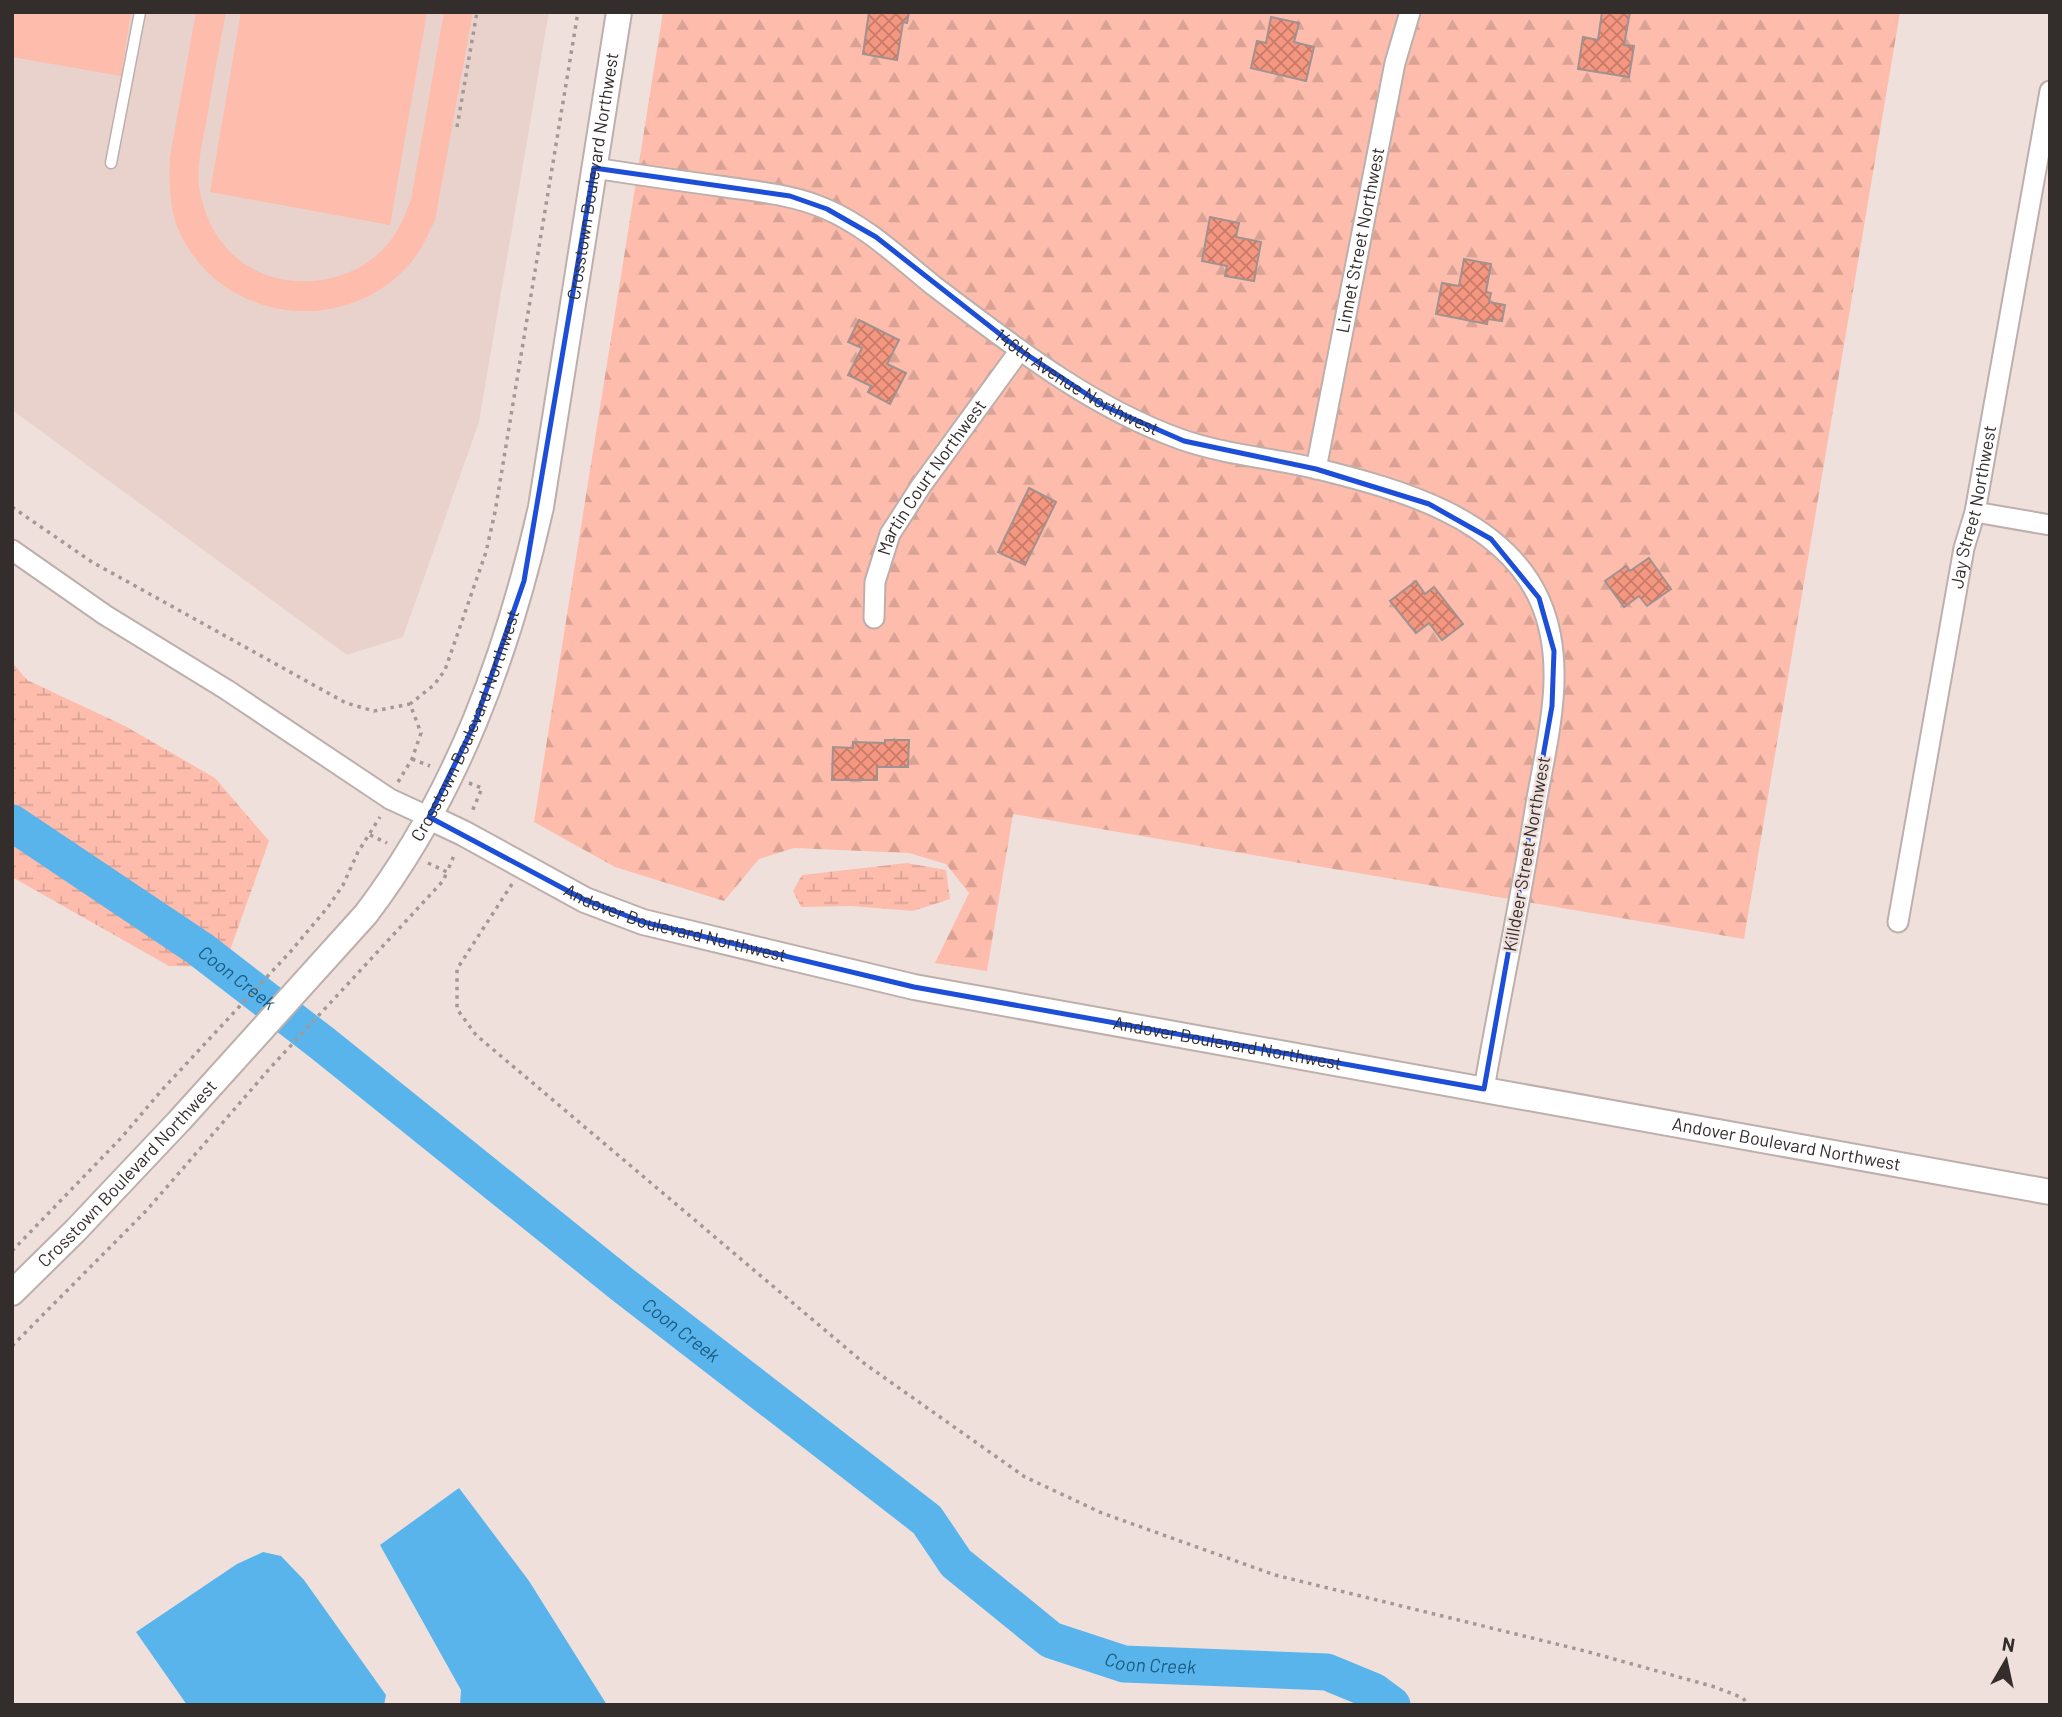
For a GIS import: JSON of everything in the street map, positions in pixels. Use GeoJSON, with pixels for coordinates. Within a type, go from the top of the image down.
{"type":"FeatureCollection","features":[{"type":"Feature","properties":{"kind":"street","name":"Crosstown Boulevard Northwest"},"geometry":{"type":"LineString","coordinates":[[12,1293],[76,1230],[250,1044],[366,914],[393,879],[429,817],[475,723],[499,662],[524,580],[541,507],[619,12]]}},
{"type":"Feature","properties":{"kind":"street","name":"Linnet Street Northwest"},"geometry":{"type":"LineString","coordinates":[[1316,469],[1395,63],[1410,12]]}},
{"type":"Feature","properties":{"kind":"street","name":"Jay Street Northwest"},"geometry":{"type":"LineString","coordinates":[[1898,922],[1964,548],[1975,512],[2040,207],[2050,91]]}},
{"type":"Feature","properties":{"kind":"street","name":"146th Avenue Northwest"},"geometry":{"type":"LineString","coordinates":[[594,168],[790,196],[827,209],[876,237],[1020,350],[1106,407],[1184,441],[1316,469],[1429,504],[1466,521],[1491,539],[1519,569],[1539,598],[1546,618]]}},
{"type":"Feature","properties":{"kind":"street","name":"Martin Court Northwest"},"geometry":{"type":"LineString","coordinates":[[874,618],[875,582],[890,534],[920,486],[1020,350]]}},
{"type":"Feature","properties":{"kind":"street"},"geometry":{"type":"LineString","coordinates":[[1975,512],[2050,525]]}},
{"type":"Feature","properties":{"kind":"street"},"geometry":{"type":"LineString","coordinates":[[12,550],[105,615],[227,690],[390,799],[429,817]]}},
{"type":"Feature","properties":{"kind":"street","name":"Killdeer Street Northwest"},"geometry":{"type":"LineString","coordinates":[[1484,1089],[1526,868],[1552,706],[1554,651],[1546,618]]}},
{"type":"Feature","properties":{"kind":"street","name":"Andover Boulevard Northwest"},"geometry":{"type":"LineString","coordinates":[[429,817],[585,900],[643,922],[914,986],[2050,1192]]}},
{"type":"Feature","properties":{"kind":"lane"},"geometry":{"type":"LineString","coordinates":[[111,163],[140,12]]}},
{"type":"Feature","properties":{"kind":"path"},"geometry":{"type":"LineString","coordinates":[[457,127],[477,12]]}},
{"type":"Feature","properties":{"kind":"path"},"geometry":{"type":"LineString","coordinates":[[12,507],[92,562],[346,703],[374,711],[410,704],[434,685],[445,670],[492,525],[516,395],[578,12]]}},
{"type":"Feature","properties":{"kind":"path"},"geometry":{"type":"LineString","coordinates":[[12,1251],[57,1207],[328,907],[343,885],[358,852],[412,759],[421,733],[410,704]]}},
{"type":"Feature","properties":{"kind":"path"},"geometry":{"type":"LineString","coordinates":[[524,866],[457,969],[457,1009],[476,1035],[865,1364],[1025,1477],[1102,1513],[1275,1575],[1598,1654],[1715,1687],[1743,1698],[1748,1705]]}},
{"type":"Feature","properties":{"kind":"path"},"geometry":{"type":"LineString","coordinates":[[12,1346],[146,1211],[271,1068],[443,881],[447,872]]}},
{"type":"Feature","properties":{"kind":"highlighted area"},"geometry":{"type":"Polygon","coordinates":[[[594,168],[790,196],[827,209],[876,237],[1020,350],[1106,407],[1184,441],[1316,469],[1429,504],[1491,539],[1539,598],[1554,651],[1552,706],[1484,1089],[914,987],[643,922],[585,900],[429,817],[475,723],[524,581],[594,168]]]}},
{"type":"Feature","properties":{"kind":"shaded area"},"geometry":{"type":"Polygon","coordinates":[[[12,12],[549,12],[479,422],[403,637],[347,655],[12,410],[12,12]]]}},
{"type":"Feature","properties":{"kind":"green space"},"geometry":{"type":"Polygon","coordinates":[[[12,12],[131,12],[121,76],[12,57],[12,12]]]}},
{"type":"Feature","properties":{"kind":"green space"},"geometry":{"type":"Polygon","coordinates":[[[196,12],[226,12],[199,164],[200,192],[209,220],[219,239],[240,261],[260,272],[282,279],[304,281],[327,279],[348,273],[368,262],[394,236],[411,200],[444,12],[473,12],[435,220],[412,261],[381,289],[350,304],[317,311],[284,310],[252,301],[223,285],[198,262],[176,222],[171,204],[170,175],[170,157],[196,12]]]}},
{"type":"Feature","properties":{"kind":"green space"},"geometry":{"type":"Polygon","coordinates":[[[241,12],[427,12],[390,225],[210,192],[241,12]]]}},
{"type":"Feature","properties":{"kind":"green space"},"geometry":{"type":"Polygon","coordinates":[[[663,12],[1900,12],[1744,939],[1013,814],[987,971],[935,963],[969,893],[946,864],[909,853],[794,848],[759,859],[724,901],[615,867],[534,822],[663,12]]]}},
{"type":"Feature","properties":{"kind":"green space"},"geometry":{"type":"Polygon","coordinates":[[[12,662],[27,680],[125,726],[215,778],[269,841],[224,967],[169,966],[12,877],[12,662]]]}},
{"type":"Feature","properties":{"kind":"green space"},"geometry":{"type":"Polygon","coordinates":[[[907,863],[946,870],[950,899],[913,911],[851,906],[801,907],[793,891],[802,875],[907,863]]]}},
{"type":"Feature","properties":{"kind":"water"},"geometry":{"type":"Polygon","coordinates":[[[459,1488],[529,1581],[607,1705],[460,1705],[461,1690],[380,1545],[459,1488]]]}},
{"type":"Feature","properties":{"kind":"water"},"geometry":{"type":"Polygon","coordinates":[[[263,1552],[281,1556],[304,1580],[386,1695],[384,1705],[187,1705],[136,1632],[237,1564],[263,1552]]]}},
{"type":"Feature","properties":{"kind":"building"},"geometry":{"type":"Polygon","coordinates":[[[869,12],[909,12],[907,23],[903,22],[897,60],[863,54],[869,12]]]}},
{"type":"Feature","properties":{"kind":"building"},"geometry":{"type":"Polygon","coordinates":[[[1602,12],[1630,12],[1624,45],[1634,46],[1629,77],[1578,69],[1583,37],[1598,40],[1602,12]]]}},
{"type":"Feature","properties":{"kind":"building"},"geometry":{"type":"Polygon","coordinates":[[[1271,17],[1299,23],[1294,42],[1314,47],[1306,81],[1251,68],[1257,41],[1266,43],[1271,17]]]}},
{"type":"Feature","properties":{"kind":"building"},"geometry":{"type":"Polygon","coordinates":[[[1210,217],[1239,223],[1236,237],[1261,242],[1254,281],[1225,276],[1227,266],[1202,261],[1210,217]]]}},
{"type":"Feature","properties":{"kind":"building"},"geometry":{"type":"Polygon","coordinates":[[[1464,259],[1491,264],[1486,292],[1491,293],[1489,302],[1505,305],[1502,321],[1488,319],[1487,324],[1436,314],[1442,283],[1459,286],[1464,259]]]}},
{"type":"Feature","properties":{"kind":"building"},"geometry":{"type":"Polygon","coordinates":[[[859,320],[899,340],[887,364],[906,373],[890,404],[868,392],[871,386],[848,375],[862,348],[848,342],[859,320]]]}},
{"type":"Feature","properties":{"kind":"building"},"geometry":{"type":"Polygon","coordinates":[[[1029,488],[1056,502],[1025,565],[998,552],[1029,488]]]}},
{"type":"Feature","properties":{"kind":"building"},"geometry":{"type":"Polygon","coordinates":[[[1649,558],[1671,589],[1647,606],[1639,596],[1624,607],[1605,581],[1626,566],[1630,571],[1649,558]]]}},
{"type":"Feature","properties":{"kind":"building"},"geometry":{"type":"Polygon","coordinates":[[[1416,581],[1425,594],[1434,587],[1463,624],[1442,640],[1429,623],[1416,633],[1390,601],[1416,581]]]}},
{"type":"Feature","properties":{"kind":"building"},"geometry":{"type":"Polygon","coordinates":[[[885,740],[909,740],[908,767],[877,767],[877,780],[832,780],[833,747],[853,748],[853,742],[885,743],[885,740]]]}},
{"type":"Feature","properties":{"kind":"waterway","name":"Coon Creek"},"geometry":{"type":"LineString","coordinates":[[12,823],[200,949],[322,1043],[623,1285],[927,1520],[956,1563],[1051,1640],[1124,1664],[1327,1672],[1373,1691],[1392,1705]]}}]}
